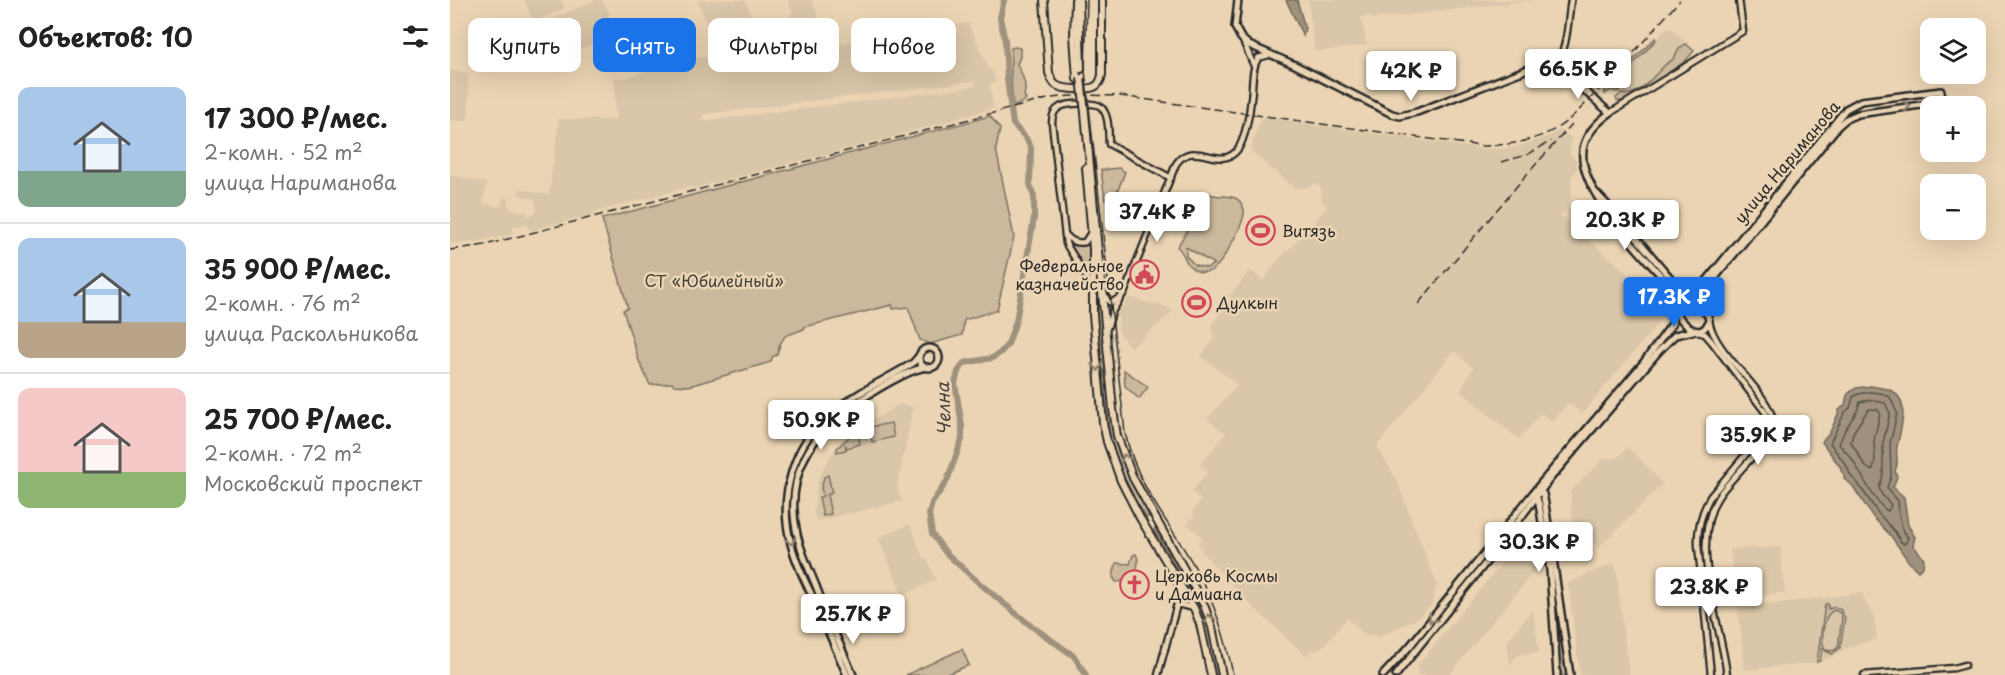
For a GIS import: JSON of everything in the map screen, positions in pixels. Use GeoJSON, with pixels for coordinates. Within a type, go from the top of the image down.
{"type":"FeatureCollection","features":[{"type":"Feature","properties":{"kind":"main road"},"geometry":{"type":"LineString","coordinates":[[1044,0],[1049,73],[1053,82],[1066,89],[1093,88],[1102,75],[1101,1]]}},
{"type":"Feature","properties":{"kind":"main road"},"geometry":{"type":"LineString","coordinates":[[1044,12],[1051,0]]}},
{"type":"Feature","properties":{"kind":"main road"},"geometry":{"type":"LineString","coordinates":[[1068,0],[1077,8]]}},
{"type":"Feature","properties":{"kind":"main road"},"geometry":{"type":"LineString","coordinates":[[1077,0],[1079,78],[1118,436],[1133,478],[1204,605],[1212,627],[1222,675]]}},
{"type":"Feature","properties":{"kind":"main road"},"geometry":{"type":"LineString","coordinates":[[1077,8],[1084,0]]}},
{"type":"Feature","properties":{"kind":"main road"},"geometry":{"type":"LineString","coordinates":[[1238,0],[1235,27],[1243,41],[1400,116],[1417,112],[1533,67],[1554,64],[1610,113],[1591,131],[1584,146],[1585,171],[1613,219],[1669,285],[1673,294],[1674,318],[1668,330],[1534,495],[1396,675]]}},
{"type":"Feature","properties":{"kind":"main road","name":"улица Нариманова"},"geometry":{"type":"LineString","coordinates":[[1674,306],[1679,297],[1688,295],[1704,284],[1846,109],[1861,101],[1941,92],[1942,102],[1877,110],[1852,116],[1835,129],[1718,274],[1711,284],[1705,312]]}},
{"type":"Feature","properties":{"kind":"main road"},"geometry":{"type":"LineString","coordinates":[[1876,99],[1870,105],[1877,110]]}},
{"type":"Feature","properties":{"kind":"main road"},"geometry":{"type":"LineString","coordinates":[[1083,113],[1091,226],[1093,315],[1103,423],[1107,442],[1140,518],[1194,608],[1200,624],[1211,675]]}},
{"type":"Feature","properties":{"kind":"main road"},"geometry":{"type":"LineString","coordinates":[[1539,489],[1667,342],[1680,333],[1705,328],[1709,321],[1695,299],[1673,281],[1596,193]]}},
{"type":"Feature","properties":{"kind":"main road"},"geometry":{"type":"LineString","coordinates":[[1674,306],[1695,331]]}},
{"type":"Feature","properties":{"kind":"main road"},"geometry":{"type":"LineString","coordinates":[[846,675],[790,541],[787,506],[790,479],[807,439],[827,416],[854,397],[913,363],[922,351],[933,348],[938,352],[938,363],[932,368],[916,369],[862,399],[829,423],[812,444],[800,466],[793,506],[799,542],[853,675]]}},
{"type":"Feature","properties":{"kind":"main road"},"geometry":{"type":"LineString","coordinates":[[920,356],[921,364],[927,367]]}},
{"type":"Feature","properties":{"kind":"main road"},"geometry":{"type":"LineString","coordinates":[[1539,489],[1545,504],[1570,675]]}},
{"type":"Feature","properties":{"kind":"main road"},"geometry":{"type":"LineString","coordinates":[[1383,675],[1498,543],[1526,509],[1534,495]]}},
{"type":"Feature","properties":{"kind":"main road"},"geometry":{"type":"LineString","coordinates":[[1534,495],[1541,513],[1550,570],[1557,675]]}},
{"type":"Feature","properties":{"kind":"main road"},"geometry":{"type":"LineString","coordinates":[[1526,509],[1535,507],[1541,513]]}},
{"type":"Feature","properties":{"kind":"main road"},"geometry":{"type":"LineString","coordinates":[[1140,518],[1147,520],[1151,511]]}},
{"type":"Feature","properties":{"kind":"main road"},"geometry":{"type":"LineString","coordinates":[[1151,536],[1151,528],[1161,530]]}},
{"type":"Feature","properties":{"kind":"main road"},"geometry":{"type":"LineString","coordinates":[[1554,631],[1559,626],[1564,629]]}},
{"type":"Feature","properties":{"kind":"street"},"geometry":{"type":"LineString","coordinates":[[1554,64],[1562,56],[1571,0]]}},
{"type":"Feature","properties":{"kind":"street"},"geometry":{"type":"LineString","coordinates":[[1610,113],[1743,31],[1739,0]]}},
{"type":"Feature","properties":{"kind":"street"},"geometry":{"type":"LineString","coordinates":[[1243,41],[1254,66]]}},
{"type":"Feature","properties":{"kind":"street"},"geometry":{"type":"LineString","coordinates":[[1106,331],[1112,311],[1121,296],[1180,157],[1190,152],[1217,158],[1238,150],[1251,101],[1254,66],[1258,58],[1270,55]]}},
{"type":"Feature","properties":{"kind":"street"},"geometry":{"type":"LineString","coordinates":[[1093,288],[1066,244],[1052,117],[1062,106],[1095,103],[1100,106],[1107,120],[1109,144],[1171,178]]}},
{"type":"Feature","properties":{"kind":"street"},"geometry":{"type":"LineString","coordinates":[[1064,232],[1073,242],[1085,242],[1089,237],[1091,226]]}},
{"type":"Feature","properties":{"kind":"street"},"geometry":{"type":"LineString","coordinates":[[1102,289],[1111,303],[1121,296]]}},
{"type":"Feature","properties":{"kind":"street"},"geometry":{"type":"LineString","coordinates":[[1709,321],[1715,338],[1770,409],[1774,425],[1768,438],[1712,506],[1705,531],[1718,632],[1727,675]]}},
{"type":"Feature","properties":{"kind":"street"},"geometry":{"type":"LineString","coordinates":[[1695,331],[1708,337],[1765,412],[1768,423],[1762,435],[1710,497],[1702,514],[1698,545],[1711,675]]}},
{"type":"Feature","properties":{"kind":"street"},"geometry":{"type":"LineString","coordinates":[[1158,675],[1178,604],[1177,578]]}},
{"type":"Feature","properties":{"kind":"street"},"geometry":{"type":"LineString","coordinates":[[1178,604],[1194,608]]}},
{"type":"Feature","properties":{"kind":"street"},"geometry":{"type":"LineString","coordinates":[[1706,619],[1711,621],[1716,617]]}},
{"type":"Feature","properties":{"kind":"street"},"geometry":{"type":"LineString","coordinates":[[1706,633],[1711,629],[1718,632]]}},
{"type":"Feature","properties":{"kind":"street"},"geometry":{"type":"LineString","coordinates":[[1405,652],[1408,661]]}},
{"type":"Feature","properties":{"kind":"street"},"geometry":{"type":"LineString","coordinates":[[1864,675],[1954,668],[1965,665]]}},
{"type":"Feature","properties":{"kind":"shaded area"},"geometry":{"type":"Polygon","coordinates":[[[524,0],[561,0],[565,8],[543,18],[532,18],[524,0]]]}},
{"type":"Feature","properties":{"kind":"shaded area"},"geometry":{"type":"Polygon","coordinates":[[[595,0],[602,0],[610,14],[608,15],[610,18],[593,18],[593,44],[581,49],[581,18],[555,18],[595,0]]]}},
{"type":"Feature","properties":{"kind":"shaded area"},"geometry":{"type":"Polygon","coordinates":[[[697,0],[745,0],[752,18],[708,18],[708,26],[697,0]]]}},
{"type":"Feature","properties":{"kind":"shaded area"},"geometry":{"type":"Polygon","coordinates":[[[787,0],[811,0],[819,18],[791,18],[790,15],[793,13],[787,0]]]}},
{"type":"Feature","properties":{"kind":"shaded area"},"geometry":{"type":"Polygon","coordinates":[[[1308,0],[1535,0],[1373,19],[1372,16],[1361,17],[1367,45],[1315,52],[1308,0]]]}},
{"type":"Feature","properties":{"kind":"shaded area"},"geometry":{"type":"Polygon","coordinates":[[[968,23],[996,82],[989,85],[994,108],[889,138],[694,189],[692,186],[539,228],[530,230],[526,224],[513,227],[513,234],[476,242],[450,243],[450,175],[487,183],[483,203],[501,207],[503,197],[509,198],[508,208],[527,212],[526,216],[529,216],[537,211],[534,199],[518,195],[520,189],[549,195],[559,119],[616,120],[614,77],[624,78],[643,72],[696,72],[696,58],[708,57],[708,72],[839,72],[839,43],[851,42],[851,72],[956,72],[956,25],[968,23]],[[975,81],[705,114],[702,116],[702,121],[959,89],[975,85],[975,81]]]}},
{"type":"Feature","properties":{"kind":"shaded area"},"geometry":{"type":"Polygon","coordinates":[[[1667,28],[1671,28],[1694,50],[1667,72],[1627,96],[1613,84],[1667,28]]]}},
{"type":"Feature","properties":{"kind":"shaded area"},"geometry":{"type":"Polygon","coordinates":[[[450,70],[468,73],[467,121],[450,120],[450,70]]]}},
{"type":"Feature","properties":{"kind":"shaded area"},"geometry":{"type":"Polygon","coordinates":[[[1261,117],[1483,149],[1520,146],[1560,130],[1571,137],[1570,154],[1576,160],[1577,168],[1571,179],[1572,197],[1561,216],[1668,311],[1582,414],[1568,403],[1553,422],[1541,413],[1519,439],[1460,391],[1473,368],[1454,351],[1377,446],[1400,486],[1437,585],[1431,606],[1416,619],[1379,637],[1364,634],[1347,618],[1326,643],[1316,651],[1311,650],[1306,656],[1243,597],[1200,550],[1203,547],[1198,544],[1203,538],[1187,524],[1195,515],[1192,512],[1201,500],[1192,492],[1208,471],[1200,465],[1226,433],[1207,419],[1238,385],[1201,356],[1214,339],[1211,325],[1232,299],[1229,297],[1250,270],[1264,281],[1273,266],[1327,206],[1322,202],[1321,188],[1315,183],[1312,186],[1296,189],[1252,152],[1251,148],[1261,117]]]}},
{"type":"Feature","properties":{"kind":"shaded area"},"geometry":{"type":"Polygon","coordinates":[[[1130,297],[1162,305],[1174,311],[1131,348],[1119,333],[1118,313],[1130,297]]]}},
{"type":"Feature","properties":{"kind":"shaded area"},"geometry":{"type":"Polygon","coordinates":[[[900,404],[913,407],[897,489],[902,501],[816,521],[814,512],[817,482],[839,443],[850,433],[900,404]]]}},
{"type":"Feature","properties":{"kind":"shaded area"},"geometry":{"type":"Polygon","coordinates":[[[1628,447],[1663,484],[1598,548],[1573,523],[1570,492],[1603,459],[1617,458],[1628,447]]]}},
{"type":"Feature","properties":{"kind":"shaded area"},"geometry":{"type":"Polygon","coordinates":[[[910,524],[923,557],[927,559],[936,580],[903,595],[878,538],[910,524]]]}},
{"type":"Feature","properties":{"kind":"shaded area"},"geometry":{"type":"Polygon","coordinates":[[[1780,547],[1785,592],[1736,599],[1730,549],[1780,547]]]}},
{"type":"Feature","properties":{"kind":"shaded area"},"geometry":{"type":"Polygon","coordinates":[[[1511,552],[1520,555],[1536,569],[1449,675],[1418,675],[1417,666],[1511,552]]]}},
{"type":"Feature","properties":{"kind":"shaded area"},"geometry":{"type":"Polygon","coordinates":[[[1613,563],[1616,570],[1629,675],[1580,675],[1568,583],[1613,563]]]}},
{"type":"Feature","properties":{"kind":"shaded area"},"geometry":{"type":"Polygon","coordinates":[[[1861,593],[1875,619],[1877,639],[1844,649],[1817,663],[1745,670],[1738,608],[1861,593]]]}},
{"type":"Feature","properties":{"kind":"shaded area"},"geometry":{"type":"Polygon","coordinates":[[[1533,609],[1539,652],[1518,655],[1510,665],[1507,641],[1533,609]]]}},
{"type":"Feature","properties":{"kind":"green space"},"geometry":{"type":"Polygon","coordinates":[[[1655,38],[1656,40],[1616,82],[1621,90],[1617,92],[1611,90],[1605,94],[1605,88],[1655,38]]]}},
{"type":"Feature","properties":{"kind":"green space"},"geometry":{"type":"Polygon","coordinates":[[[1686,44],[1694,51],[1685,61],[1625,101],[1617,101],[1616,98],[1621,94],[1633,93],[1644,86],[1686,44]]]}},
{"type":"Feature","properties":{"kind":"green space"},"geometry":{"type":"Polygon","coordinates":[[[1011,48],[1020,48],[1017,64],[1025,83],[1026,100],[1016,106],[1013,105],[1011,69],[1011,48]]]}},
{"type":"Feature","properties":{"kind":"green space","name":"СТ «Юбилейный»"},"geometry":{"type":"Polygon","coordinates":[[[990,116],[1000,129],[996,149],[1014,237],[997,310],[964,320],[962,335],[930,344],[920,340],[908,307],[893,309],[892,305],[804,327],[804,329],[785,336],[777,355],[772,357],[771,362],[689,386],[672,383],[650,385],[639,361],[623,310],[628,308],[602,219],[990,116]]]}},
{"type":"Feature","properties":{"kind":"green space"},"geometry":{"type":"Polygon","coordinates":[[[1119,168],[1125,172],[1118,190],[1105,200],[1101,170],[1119,168]]]}},
{"type":"Feature","properties":{"kind":"green space"},"geometry":{"type":"Polygon","coordinates":[[[1210,194],[1234,197],[1242,204],[1244,215],[1238,231],[1223,258],[1213,269],[1202,272],[1192,268],[1177,247],[1210,194]],[[1186,247],[1186,256],[1195,265],[1207,268],[1214,264],[1186,247]]]}},
{"type":"Feature","properties":{"kind":"green space"},"geometry":{"type":"Polygon","coordinates":[[[1091,238],[1090,276],[1068,240],[1082,245],[1091,238]]]}},
{"type":"Feature","properties":{"kind":"green space"},"geometry":{"type":"Polygon","coordinates":[[[1096,251],[1117,440],[1132,485],[1149,515],[1147,518],[1129,491],[1110,438],[1097,315],[1096,251]]]}},
{"type":"Feature","properties":{"kind":"green space"},"geometry":{"type":"Polygon","coordinates":[[[1124,370],[1148,387],[1139,399],[1125,386],[1124,370]]]}},
{"type":"Feature","properties":{"kind":"green space"},"geometry":{"type":"Polygon","coordinates":[[[891,423],[894,437],[872,442],[870,427],[891,423]]]}},
{"type":"Feature","properties":{"kind":"green space"},"geometry":{"type":"Polygon","coordinates":[[[858,429],[860,444],[847,448],[845,444],[846,450],[837,452],[837,448],[858,429]]]}},
{"type":"Feature","properties":{"kind":"green space"},"geometry":{"type":"Polygon","coordinates":[[[828,475],[832,493],[827,495],[831,514],[823,516],[819,497],[823,496],[821,488],[824,477],[828,475]]]}},
{"type":"Feature","properties":{"kind":"green space"},"geometry":{"type":"Polygon","coordinates":[[[1155,528],[1170,554],[1177,559],[1199,601],[1209,626],[1221,675],[1215,675],[1199,611],[1154,530],[1155,528]]]}},
{"type":"Feature","properties":{"kind":"green space"},"geometry":{"type":"Polygon","coordinates":[[[1136,554],[1138,563],[1136,569],[1125,581],[1116,582],[1113,577],[1116,563],[1130,564],[1133,555],[1136,554]]]}},
{"type":"Feature","properties":{"kind":"green space"},"geometry":{"type":"Polygon","coordinates":[[[1825,604],[1828,604],[1828,609],[1835,607],[1840,609],[1845,618],[1840,648],[1832,654],[1822,649],[1820,661],[1817,662],[1825,604]],[[1835,610],[1825,620],[1823,643],[1824,648],[1829,651],[1838,647],[1842,618],[1835,610]]]}},
{"type":"Feature","properties":{"kind":"green space"},"geometry":{"type":"Polygon","coordinates":[[[1558,629],[1561,630],[1566,675],[1560,675],[1558,629]]]}},
{"type":"Feature","properties":{"kind":"green space"},"geometry":{"type":"Polygon","coordinates":[[[962,649],[969,665],[945,675],[906,675],[962,649]]]}},
{"type":"Feature","properties":{"kind":"water"},"geometry":{"type":"Polygon","coordinates":[[[1286,0],[1297,0],[1305,28],[1303,36],[1286,0]]]}},
{"type":"Feature","properties":{"kind":"water"},"geometry":{"type":"Polygon","coordinates":[[[1871,386],[1888,389],[1897,395],[1903,408],[1895,470],[1897,477],[1893,487],[1904,497],[1908,525],[1915,537],[1913,545],[1924,559],[1923,567],[1918,571],[1873,517],[1852,485],[1844,479],[1841,468],[1822,442],[1831,431],[1839,410],[1845,405],[1847,395],[1856,388],[1871,386]]]}},
{"type":"Feature","properties":{"kind":"waterway","name":"Челна"},"geometry":{"type":"LineString","coordinates":[[1004,0],[1000,18],[1005,41],[1013,124],[1026,138],[1031,148],[1030,184],[1034,197],[1034,218],[1016,321],[1008,344],[992,358],[964,363],[958,372],[955,383],[962,439],[947,481],[932,503],[929,514],[932,534],[946,553],[1030,625],[1074,656],[1086,675]]}},
{"type":"Feature","properties":{"kind":"tram line"},"geometry":{"type":"LineString","coordinates":[[1087,0],[1085,71],[1125,433],[1138,472],[1187,553],[1209,596],[1227,648],[1233,675]]}},
{"type":"Feature","properties":{"kind":"railway"},"geometry":{"type":"LineString","coordinates":[[1607,83],[1680,0]]}},
{"type":"Feature","properties":{"kind":"railway"},"geometry":{"type":"LineString","coordinates":[[450,250],[485,245],[1051,98],[1081,95],[1120,96],[1481,146],[1520,142],[1544,135],[1566,122],[1613,77]]}},
{"type":"Feature","properties":{"kind":"railway"},"geometry":{"type":"LineString","coordinates":[[1418,304],[1572,124]]}},
{"type":"Feature","properties":{"kind":"railway"},"geometry":{"type":"LineString","coordinates":[[1501,162],[1527,155],[1551,141]]}},
{"type":"Feature","properties":{"kind":"place","name":"Витязь"},"geometry":{"type":"Point","coordinates":[1261,231]}},
{"type":"Feature","properties":{"kind":"place","name":"Федеральное казначейство"},"geometry":{"type":"Point","coordinates":[1145,275]}},
{"type":"Feature","properties":{"kind":"place","name":"Дулкын"},"geometry":{"type":"Point","coordinates":[1196,303]}},
{"type":"Feature","properties":{"kind":"place","name":"Церковь Космы и Дамиана"},"geometry":{"type":"Point","coordinates":[1134,585]}}]}
